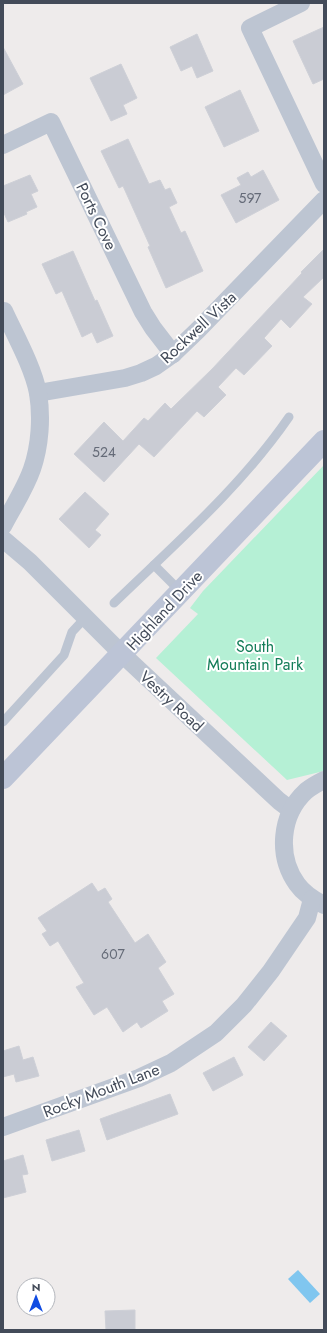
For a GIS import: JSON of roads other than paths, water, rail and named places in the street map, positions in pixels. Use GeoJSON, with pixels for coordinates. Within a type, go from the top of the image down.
{"type":"FeatureCollection","features":[{"type":"Feature","properties":{"kind":"main road","name":"Highland Drive"},"geometry":{"type":"LineString","coordinates":[[3,778],[324,441]]}},
{"type":"Feature","properties":{"kind":"street"},"geometry":{"type":"LineString","coordinates":[[301,3],[250,28],[324,184]]}},
{"type":"Feature","properties":{"kind":"street","name":"Ports Cove"},"geometry":{"type":"LineString","coordinates":[[3,145],[51,122],[143,312],[173,354]]}},
{"type":"Feature","properties":{"kind":"street","name":"Rockwell Vista"},"geometry":{"type":"LineString","coordinates":[[38,393],[125,378],[156,366],[173,354],[198,330],[324,200]]}},
{"type":"Feature","properties":{"kind":"street"},"geometry":{"type":"LineString","coordinates":[[3,526],[32,469],[37,450],[39,431],[38,393],[22,350],[4,311]]}},
{"type":"Feature","properties":{"kind":"street","name":"Vestry Road"},"geometry":{"type":"LineString","coordinates":[[3,539],[30,562],[122,654],[279,801],[291,810]]}},
{"type":"Feature","properties":{"kind":"street"},"geometry":{"type":"LineString","coordinates":[[318,902],[298,885],[288,868],[283,848],[284,828],[291,810],[306,791],[324,780]]}},
{"type":"Feature","properties":{"kind":"street","name":"Rocky Mouth Lane"},"geometry":{"type":"LineString","coordinates":[[3,1127],[139,1078],[171,1063],[216,1033],[244,1005],[271,971],[318,902]]}},
{"type":"Feature","properties":{"kind":"lane"},"geometry":{"type":"LineString","coordinates":[[114,603],[230,490],[274,439],[289,418]]}},
{"type":"Feature","properties":{"kind":"lane"},"geometry":{"type":"LineString","coordinates":[[154,565],[181,592]]}},
{"type":"Feature","properties":{"kind":"lane"},"geometry":{"type":"LineString","coordinates":[[3,722],[64,655],[72,632],[85,618]]}},
{"type":"Feature","properties":{"kind":"water"},"geometry":{"type":"Polygon","coordinates":[[[298,1270],[320,1294],[310,1303],[288,1279],[298,1270]]]}},
{"type":"Feature","properties":{"kind":"park label","name":"South Mountain Park"},"geometry":{"type":"Point","coordinates":[255,655]}}]}
